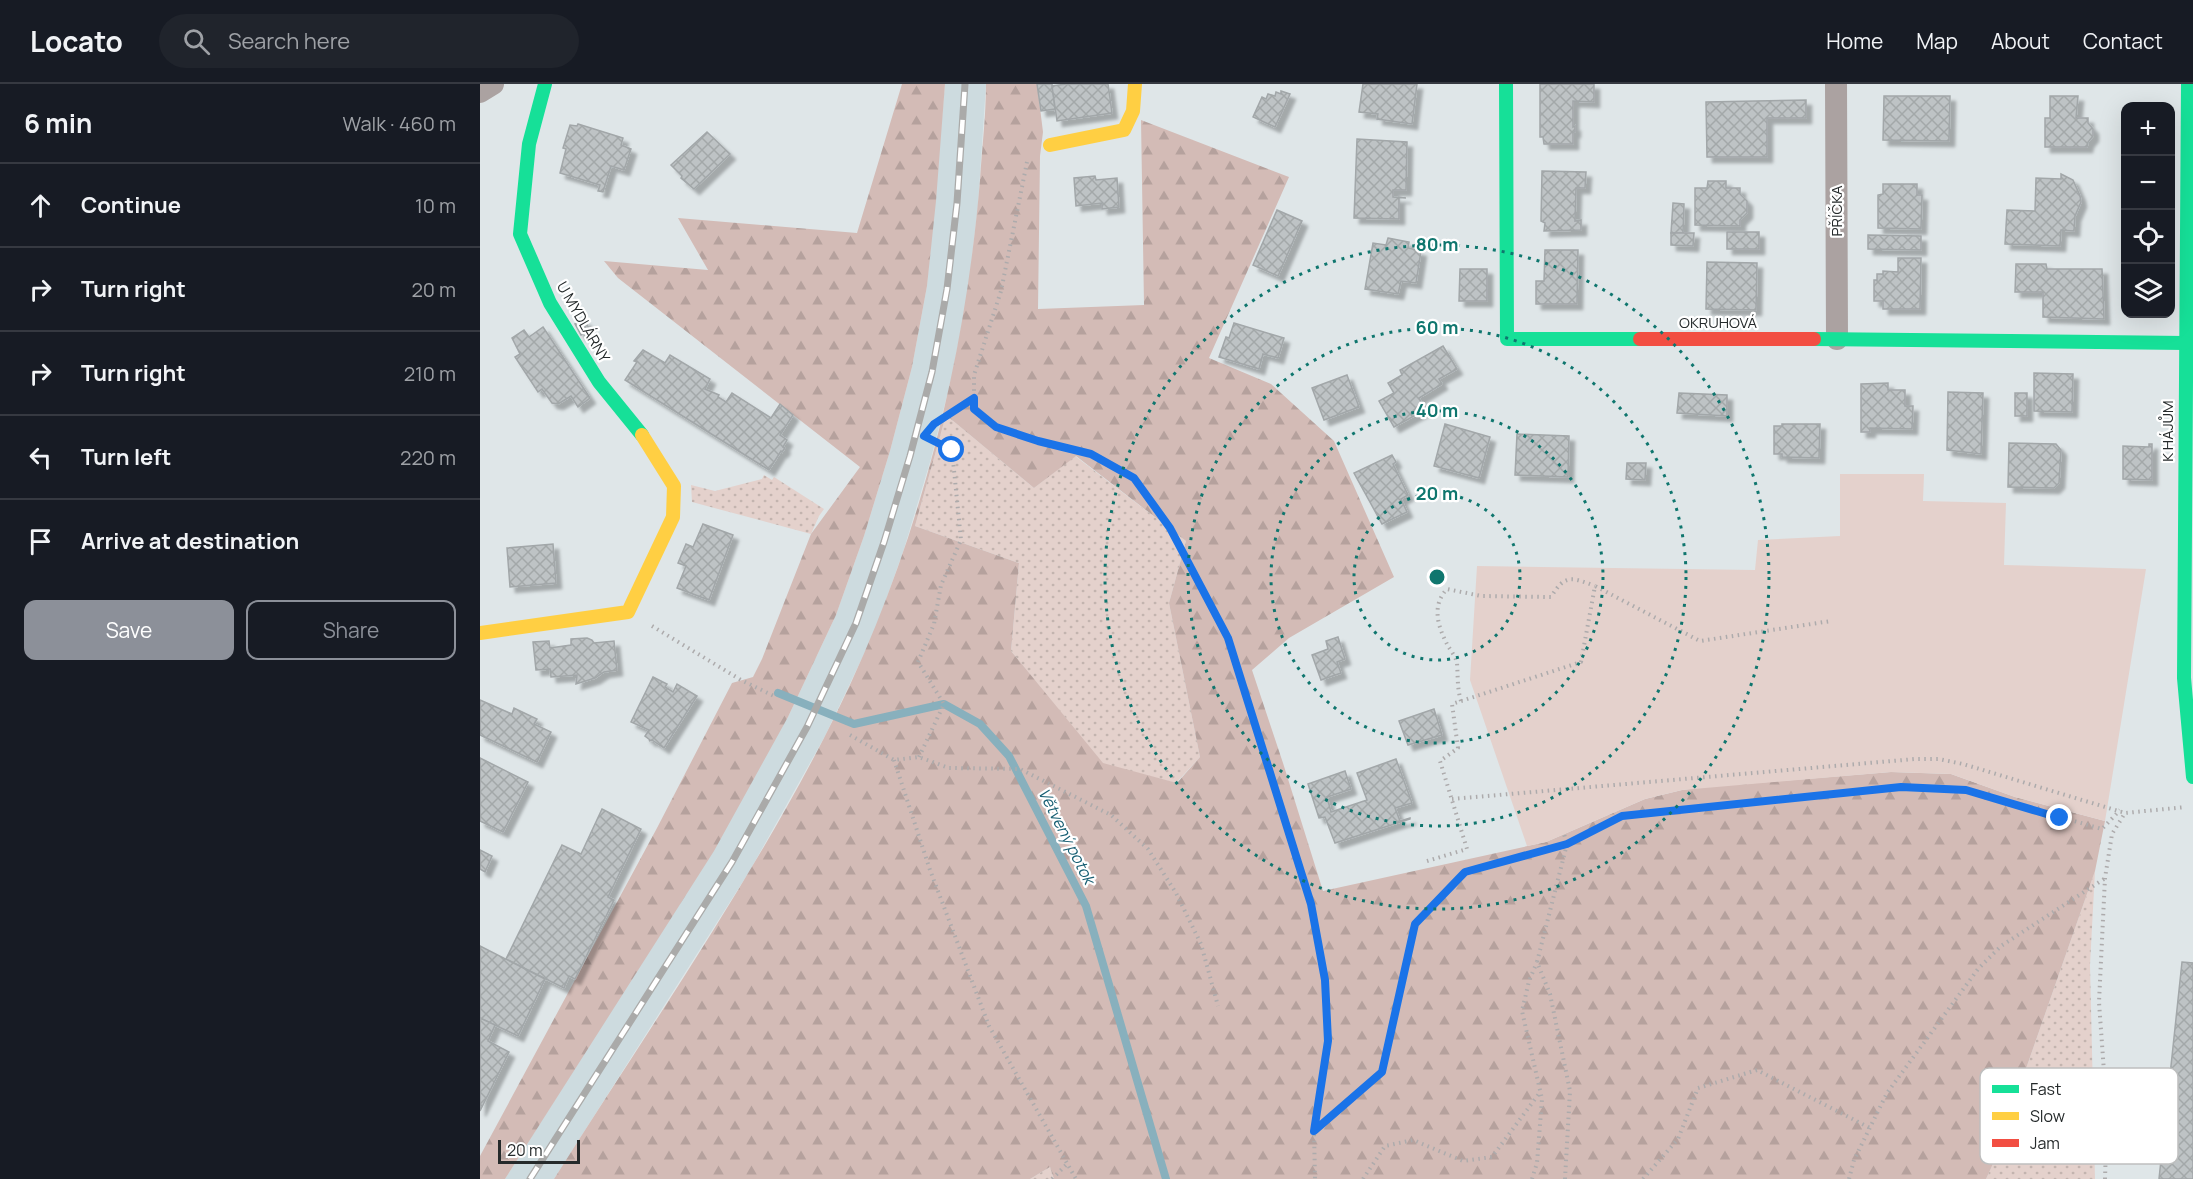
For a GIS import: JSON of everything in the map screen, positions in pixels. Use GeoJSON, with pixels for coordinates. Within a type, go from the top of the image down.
{"type":"FeatureCollection","features":[{"type":"Feature","properties":{"kind":"street"},"geometry":{"type":"LineString","coordinates":[[480,92],[493,84]]}},
{"type":"Feature","properties":{"kind":"street","name":"U MYDLÁRNY"},"geometry":{"type":"LineString","coordinates":[[545,84],[529,144],[520,234],[550,303],[599,382],[646,441],[674,486],[673,517],[628,612]]}},
{"type":"Feature","properties":{"kind":"street"},"geometry":{"type":"LineString","coordinates":[[1050,144],[1124,130],[1133,111],[1135,84]]}},
{"type":"Feature","properties":{"kind":"street","name":"OKRUHOVÁ"},"geometry":{"type":"LineString","coordinates":[[1506,84],[1507,339],[1837,339],[2185,343]]}},
{"type":"Feature","properties":{"kind":"street","name":"PŘÍČKA"},"geometry":{"type":"LineString","coordinates":[[1836,84],[1837,339]]}},
{"type":"Feature","properties":{"kind":"street","name":"K HÁJŮM"},"geometry":{"type":"LineString","coordinates":[[2187,84],[2184,678],[2193,777]]}},
{"type":"Feature","properties":{"kind":"street"},"geometry":{"type":"LineString","coordinates":[[480,633],[628,612]]}},
{"type":"Feature","properties":{"kind":"path"},"geometry":{"type":"LineString","coordinates":[[1050,144],[1030,151],[1000,291],[974,375],[974,409],[996,427],[1038,441],[1091,454],[1134,478],[1170,528],[1228,638],[1311,904],[1325,980],[1328,1041],[1314,1131],[1315,1179]]}},
{"type":"Feature","properties":{"kind":"path"},"geometry":{"type":"LineString","coordinates":[[919,757],[944,704],[918,662],[934,624],[940,585],[961,540],[952,450],[924,436],[934,424],[974,398]]}},
{"type":"Feature","properties":{"kind":"path"},"geometry":{"type":"LineString","coordinates":[[1461,701],[1457,685],[1457,661],[1437,618],[1441,595],[1447,589],[1481,596],[1551,597],[1561,581],[1565,579],[1584,582],[1700,641],[1831,621]]}},
{"type":"Feature","properties":{"kind":"path"},"geometry":{"type":"LineString","coordinates":[[1427,861],[1467,849],[1440,761],[1458,748],[1452,704],[1581,662],[1595,586]]}},
{"type":"Feature","properties":{"kind":"path"},"geometry":{"type":"LineString","coordinates":[[628,612],[741,680],[776,697]]}},
{"type":"Feature","properties":{"kind":"path"},"geometry":{"type":"LineString","coordinates":[[850,735],[894,760],[919,757],[948,768],[1020,769],[1112,815],[1148,849],[1176,893],[1202,944],[1218,1006]]}},
{"type":"Feature","properties":{"kind":"path"},"geometry":{"type":"LineString","coordinates":[[1452,799],[1916,759],[1939,759],[1963,764],[2126,813],[2193,806]]}},
{"type":"Feature","properties":{"kind":"path"},"geometry":{"type":"LineString","coordinates":[[894,760],[930,870],[989,1026],[1076,1179]]}},
{"type":"Feature","properties":{"kind":"path"},"geometry":{"type":"LineString","coordinates":[[1314,1131],[1382,1072],[1415,924],[1465,872],[1567,844],[1622,816],[1901,787],[1966,790],[2102,830],[2120,810]]}},
{"type":"Feature","properties":{"kind":"path"},"geometry":{"type":"LineString","coordinates":[[2104,1068],[2099,1002],[2105,879],[2112,834],[2126,813]]}},
{"type":"Feature","properties":{"kind":"path"},"geometry":{"type":"LineString","coordinates":[[1532,1179],[1537,1163],[1542,1099],[1522,1011],[1567,844],[1564,834]]}},
{"type":"Feature","properties":{"kind":"path"},"geometry":{"type":"LineString","coordinates":[[1849,1179],[1854,1160],[1887,1093],[1978,969],[2001,946],[2105,879]]}},
{"type":"Feature","properties":{"kind":"path"},"geometry":{"type":"LineString","coordinates":[[1537,962],[1550,994],[1570,1091],[1565,1179]]}},
{"type":"Feature","properties":{"kind":"path"},"geometry":{"type":"LineString","coordinates":[[1643,1179],[1678,1139],[1698,1088],[1757,1070],[1870,1128]]}},
{"type":"Feature","properties":{"kind":"path"},"geometry":{"type":"LineString","coordinates":[[1363,1179],[1385,1146],[1413,1140],[1463,1161],[1492,1157],[1541,1091]]}},
{"type":"Feature","properties":{"kind":"path"},"geometry":{"type":"LineString","coordinates":[[1052,1179],[1067,1164]]}},
{"type":"Feature","properties":{"kind":"path"},"geometry":{"type":"LineString","coordinates":[[2105,1164],[2105,1179]]}},
{"type":"Feature","properties":{"kind":"shaded area"},"geometry":{"type":"Polygon","coordinates":[[[945,84],[986,84],[978,205],[968,292],[952,376],[930,462],[904,549],[875,631],[825,736],[749,872],[554,1179],[505,1179],[592,1041],[788,717],[836,615],[864,536],[912,367],[927,286],[945,84]]]}},
{"type":"Feature","properties":{"kind":"shaded area"},"geometry":{"type":"Polygon","coordinates":[[[946,415],[1034,488],[1075,456],[1186,541],[1169,603],[1200,757],[1176,783],[1103,764],[1011,651],[1019,563],[915,526],[946,415]]]}},
{"type":"Feature","properties":{"kind":"shaded area"},"geometry":{"type":"Polygon","coordinates":[[[1840,474],[1924,474],[1923,501],[2006,503],[2004,565],[2146,569],[2105,821],[2015,797],[1951,774],[1891,772],[1682,790],[1645,799],[1546,842],[1527,846],[1470,680],[1477,566],[1755,570],[1758,540],[1840,536],[1840,474]]]}},
{"type":"Feature","properties":{"kind":"shaded area"},"geometry":{"type":"Polygon","coordinates":[[[764,475],[772,480],[774,477],[824,509],[811,534],[692,502],[691,485],[715,491],[762,479],[764,475]]]}},
{"type":"Feature","properties":{"kind":"shaded area"},"geometry":{"type":"Polygon","coordinates":[[[2095,871],[2090,965],[2092,1068],[2026,1068],[2095,871]]]}},
{"type":"Feature","properties":{"kind":"shaded area"},"geometry":{"type":"Polygon","coordinates":[[[1993,1164],[2095,1164],[2095,1179],[1986,1179],[1993,1164]]]}},
{"type":"Feature","properties":{"kind":"shaded area"},"geometry":{"type":"Polygon","coordinates":[[[1050,1167],[1054,1179],[1030,1179],[1050,1167]]]}},
{"type":"Feature","properties":{"kind":"green space"},"geometry":{"type":"Polygon","coordinates":[[[902,84],[945,84],[927,286],[912,367],[890,451],[864,536],[836,615],[788,717],[714,851],[505,1179],[480,1179],[480,1156],[657,828],[732,683],[753,677],[811,534],[860,467],[618,278],[604,261],[708,270],[678,218],[857,233],[902,84]]]}},
{"type":"Feature","properties":{"kind":"green space"},"geometry":{"type":"Polygon","coordinates":[[[986,84],[1037,84],[1043,132],[1040,156],[1038,309],[1144,305],[1141,120],[1289,177],[1209,358],[1271,384],[1334,441],[1394,577],[1289,638],[1252,670],[1323,891],[1546,842],[1645,799],[1706,787],[1891,772],[1951,774],[2015,797],[2105,821],[2095,871],[2026,1068],[1980,1068],[1980,1164],[1993,1164],[1986,1179],[1054,1179],[1050,1167],[1030,1179],[554,1179],[694,961],[761,851],[824,738],[856,673],[884,605],[908,537],[947,396],[972,252],[985,120],[986,84]],[[946,415],[915,526],[1019,563],[1011,651],[1103,763],[1177,783],[1200,757],[1169,603],[1186,541],[1076,456],[1034,488],[946,415]]]}},
{"type":"Feature","properties":{"kind":"building"},"geometry":{"type":"Polygon","coordinates":[[[1037,84],[1052,84],[1055,109],[1041,111],[1037,84]]]}},
{"type":"Feature","properties":{"kind":"building"},"geometry":{"type":"Polygon","coordinates":[[[1108,84],[1112,113],[1057,121],[1052,86],[1108,84]]]}},
{"type":"Feature","properties":{"kind":"building"},"geometry":{"type":"Polygon","coordinates":[[[1363,84],[1417,84],[1412,124],[1377,119],[1378,114],[1359,112],[1363,84]]]}},
{"type":"Feature","properties":{"kind":"building"},"geometry":{"type":"Polygon","coordinates":[[[1540,84],[1594,84],[1594,102],[1573,101],[1575,132],[1573,132],[1573,144],[1544,144],[1543,137],[1540,137],[1540,84]]]}},
{"type":"Feature","properties":{"kind":"building"},"geometry":{"type":"Polygon","coordinates":[[[1281,91],[1290,94],[1275,127],[1253,117],[1262,97],[1266,99],[1268,94],[1275,96],[1276,92],[1281,94],[1281,91]]]}},
{"type":"Feature","properties":{"kind":"building"},"geometry":{"type":"Polygon","coordinates":[[[1884,96],[1950,96],[1949,141],[1883,140],[1884,96]]]}},
{"type":"Feature","properties":{"kind":"building"},"geometry":{"type":"Polygon","coordinates":[[[2050,96],[2078,96],[2076,118],[2088,118],[2088,123],[2093,129],[2093,136],[2087,147],[2045,147],[2045,118],[2050,118],[2050,96]]]}},
{"type":"Feature","properties":{"kind":"building"},"geometry":{"type":"Polygon","coordinates":[[[1806,100],[1806,118],[1767,118],[1767,157],[1707,157],[1706,102],[1806,100]]]}},
{"type":"Feature","properties":{"kind":"building"},"geometry":{"type":"Polygon","coordinates":[[[578,124],[623,138],[621,145],[631,149],[624,170],[611,166],[603,192],[598,191],[600,185],[560,173],[566,149],[563,148],[570,125],[577,126],[578,124]]]}},
{"type":"Feature","properties":{"kind":"building"},"geometry":{"type":"Polygon","coordinates":[[[707,132],[730,154],[694,189],[671,165],[707,132]]]}},
{"type":"Feature","properties":{"kind":"building"},"geometry":{"type":"Polygon","coordinates":[[[1357,139],[1407,142],[1406,190],[1393,190],[1393,197],[1399,197],[1399,219],[1354,218],[1357,139]]]}},
{"type":"Feature","properties":{"kind":"building"},"geometry":{"type":"Polygon","coordinates":[[[1542,171],[1586,172],[1585,188],[1576,188],[1575,221],[1581,220],[1581,230],[1544,231],[1545,223],[1541,221],[1542,171]]]}},
{"type":"Feature","properties":{"kind":"building"},"geometry":{"type":"Polygon","coordinates":[[[2061,174],[2073,180],[2080,196],[2081,202],[2075,216],[2074,231],[2061,230],[2060,246],[2005,244],[2007,210],[2035,211],[2036,178],[2061,179],[2061,174]]]}},
{"type":"Feature","properties":{"kind":"building"},"geometry":{"type":"Polygon","coordinates":[[[1095,176],[1096,180],[1117,178],[1119,207],[1102,209],[1102,203],[1076,206],[1074,178],[1095,176]]]}},
{"type":"Feature","properties":{"kind":"building"},"geometry":{"type":"Polygon","coordinates":[[[1708,181],[1726,181],[1726,188],[1740,188],[1740,194],[1747,201],[1747,213],[1740,220],[1740,226],[1695,225],[1695,188],[1707,188],[1708,181]]]}},
{"type":"Feature","properties":{"kind":"building"},"geometry":{"type":"Polygon","coordinates":[[[1883,184],[1917,184],[1917,195],[1922,195],[1921,229],[1878,228],[1878,195],[1883,194],[1883,184]]]}},
{"type":"Feature","properties":{"kind":"building"},"geometry":{"type":"Polygon","coordinates":[[[1673,203],[1684,204],[1683,233],[1671,233],[1673,203]]]}},
{"type":"Feature","properties":{"kind":"building"},"geometry":{"type":"Polygon","coordinates":[[[1277,210],[1302,221],[1278,276],[1253,265],[1277,210]]]}},
{"type":"Feature","properties":{"kind":"building"},"geometry":{"type":"Polygon","coordinates":[[[1727,232],[1759,232],[1759,249],[1727,249],[1727,232]]]}},
{"type":"Feature","properties":{"kind":"building"},"geometry":{"type":"Polygon","coordinates":[[[1671,233],[1694,233],[1693,246],[1671,245],[1671,233]]]}},
{"type":"Feature","properties":{"kind":"building"},"geometry":{"type":"Polygon","coordinates":[[[1868,235],[1921,236],[1921,250],[1868,249],[1868,235]]]}},
{"type":"Feature","properties":{"kind":"building"},"geometry":{"type":"Polygon","coordinates":[[[1388,238],[1409,242],[1408,248],[1421,251],[1416,283],[1401,281],[1398,294],[1365,289],[1373,243],[1386,245],[1388,238]]]}},
{"type":"Feature","properties":{"kind":"building"},"geometry":{"type":"Polygon","coordinates":[[[1545,250],[1578,250],[1577,304],[1536,304],[1536,281],[1544,281],[1545,250]]]}},
{"type":"Feature","properties":{"kind":"building"},"geometry":{"type":"Polygon","coordinates":[[[1898,258],[1921,258],[1920,309],[1883,309],[1883,301],[1874,301],[1874,280],[1877,280],[1877,274],[1883,274],[1883,271],[1898,272],[1898,258]]]}},
{"type":"Feature","properties":{"kind":"building"},"geometry":{"type":"Polygon","coordinates":[[[1707,262],[1757,263],[1756,310],[1706,309],[1707,262]]]}},
{"type":"Feature","properties":{"kind":"building"},"geometry":{"type":"Polygon","coordinates":[[[2016,264],[2046,264],[2047,269],[2102,269],[2104,319],[2043,317],[2043,292],[2015,292],[2016,264]]]}},
{"type":"Feature","properties":{"kind":"building"},"geometry":{"type":"Polygon","coordinates":[[[1460,269],[1487,269],[1487,301],[1459,301],[1460,269]]]}},
{"type":"Feature","properties":{"kind":"building"},"geometry":{"type":"Polygon","coordinates":[[[585,320],[590,331],[581,335],[575,324],[585,320]]]}},
{"type":"Feature","properties":{"kind":"building"},"geometry":{"type":"Polygon","coordinates":[[[1234,323],[1284,338],[1278,358],[1263,354],[1259,369],[1219,357],[1234,323]]]}},
{"type":"Feature","properties":{"kind":"building"},"geometry":{"type":"Polygon","coordinates":[[[543,327],[590,398],[578,407],[571,396],[558,404],[552,403],[542,389],[538,392],[515,357],[520,354],[512,338],[524,330],[529,337],[543,327]]]}},
{"type":"Feature","properties":{"kind":"building"},"geometry":{"type":"Polygon","coordinates":[[[1443,346],[1457,369],[1439,379],[1442,384],[1419,398],[1425,410],[1394,427],[1379,401],[1394,393],[1388,383],[1402,375],[1400,370],[1443,346]]]}},
{"type":"Feature","properties":{"kind":"building"},"geometry":{"type":"Polygon","coordinates":[[[643,350],[665,363],[670,355],[710,379],[705,389],[719,395],[718,397],[726,402],[732,393],[771,418],[780,404],[793,415],[780,435],[787,440],[783,447],[785,448],[769,470],[625,380],[637,362],[634,361],[643,350]]]}},
{"type":"Feature","properties":{"kind":"building"},"geometry":{"type":"Polygon","coordinates":[[[2034,373],[2073,374],[2072,412],[2034,411],[2034,373]]]}},
{"type":"Feature","properties":{"kind":"building"},"geometry":{"type":"Polygon","coordinates":[[[1347,375],[1359,407],[1324,420],[1312,388],[1347,375]]]}},
{"type":"Feature","properties":{"kind":"building"},"geometry":{"type":"Polygon","coordinates":[[[1888,383],[1888,390],[1905,390],[1905,406],[1913,406],[1912,429],[1870,428],[1870,432],[1861,432],[1861,384],[1888,383]]]}},
{"type":"Feature","properties":{"kind":"building"},"geometry":{"type":"Polygon","coordinates":[[[1948,392],[1983,393],[1981,454],[1947,450],[1948,392]]]}},
{"type":"Feature","properties":{"kind":"building"},"geometry":{"type":"Polygon","coordinates":[[[1679,393],[1727,395],[1727,416],[1677,413],[1679,393]]]}},
{"type":"Feature","properties":{"kind":"building"},"geometry":{"type":"Polygon","coordinates":[[[2015,393],[2027,393],[2027,416],[2015,416],[2015,393]]]}},
{"type":"Feature","properties":{"kind":"building"},"geometry":{"type":"Polygon","coordinates":[[[1445,424],[1490,437],[1479,478],[1434,466],[1445,424]]]}},
{"type":"Feature","properties":{"kind":"building"},"geometry":{"type":"Polygon","coordinates":[[[1782,424],[1820,424],[1819,458],[1782,457],[1782,454],[1774,454],[1774,426],[1782,426],[1782,424]]]}},
{"type":"Feature","properties":{"kind":"building"},"geometry":{"type":"Polygon","coordinates":[[[1517,434],[1569,436],[1568,477],[1515,475],[1517,434]]]}},
{"type":"Feature","properties":{"kind":"building"},"geometry":{"type":"Polygon","coordinates":[[[2009,443],[2056,444],[2061,450],[2059,483],[2054,488],[2008,487],[2009,443]]]}},
{"type":"Feature","properties":{"kind":"building"},"geometry":{"type":"Polygon","coordinates":[[[2149,444],[2152,444],[2152,480],[2123,479],[2123,446],[2149,447],[2149,444]]]}},
{"type":"Feature","properties":{"kind":"building"},"geometry":{"type":"Polygon","coordinates":[[[1392,455],[1396,462],[1393,464],[1408,495],[1401,499],[1407,512],[1382,524],[1354,473],[1392,455]]]}},
{"type":"Feature","properties":{"kind":"building"},"geometry":{"type":"Polygon","coordinates":[[[1627,463],[1646,463],[1645,480],[1626,479],[1627,463]]]}},
{"type":"Feature","properties":{"kind":"building"},"geometry":{"type":"Polygon","coordinates":[[[703,524],[733,535],[709,600],[677,588],[686,566],[678,563],[686,544],[693,547],[703,524]]]}},
{"type":"Feature","properties":{"kind":"building"},"geometry":{"type":"Polygon","coordinates":[[[553,544],[556,583],[510,587],[507,548],[553,544]]]}},
{"type":"Feature","properties":{"kind":"building"},"geometry":{"type":"Polygon","coordinates":[[[1338,637],[1345,659],[1337,662],[1341,673],[1321,680],[1312,655],[1328,649],[1326,641],[1338,637]]]}},
{"type":"Feature","properties":{"kind":"building"},"geometry":{"type":"Polygon","coordinates":[[[587,638],[594,643],[614,641],[617,670],[604,672],[595,678],[576,684],[577,675],[551,677],[550,669],[536,670],[533,642],[549,641],[550,648],[571,645],[571,639],[587,638]]]}},
{"type":"Feature","properties":{"kind":"building"},"geometry":{"type":"Polygon","coordinates":[[[653,677],[667,684],[665,687],[673,692],[677,684],[697,696],[664,748],[652,740],[649,741],[645,736],[649,730],[631,722],[653,677]]]}},
{"type":"Feature","properties":{"kind":"building"},"geometry":{"type":"Polygon","coordinates":[[[480,700],[512,714],[514,708],[537,719],[534,724],[551,732],[537,762],[480,735],[480,700]]]}},
{"type":"Feature","properties":{"kind":"building"},"geometry":{"type":"Polygon","coordinates":[[[1434,709],[1442,735],[1408,745],[1399,721],[1434,709]]]}},
{"type":"Feature","properties":{"kind":"building"},"geometry":{"type":"Polygon","coordinates":[[[480,758],[528,782],[503,832],[480,821],[480,758]]]}},
{"type":"Feature","properties":{"kind":"building"},"geometry":{"type":"Polygon","coordinates":[[[1396,759],[1412,803],[1395,808],[1400,821],[1410,819],[1335,843],[1325,817],[1319,818],[1308,784],[1345,771],[1351,789],[1327,797],[1331,812],[1367,800],[1357,773],[1396,759]]]}},
{"type":"Feature","properties":{"kind":"building"},"geometry":{"type":"Polygon","coordinates":[[[602,809],[641,829],[608,897],[614,900],[575,979],[569,976],[564,988],[506,959],[562,845],[581,854],[602,809]]]}},
{"type":"Feature","properties":{"kind":"building"},"geometry":{"type":"Polygon","coordinates":[[[480,850],[492,856],[485,872],[480,869],[480,850]]]}},
{"type":"Feature","properties":{"kind":"building"},"geometry":{"type":"Polygon","coordinates":[[[480,946],[545,979],[518,1036],[480,1018],[480,946]]]}},
{"type":"Feature","properties":{"kind":"building"},"geometry":{"type":"Polygon","coordinates":[[[2182,962],[2193,963],[2193,1179],[2159,1179],[2161,1164],[2178,1164],[2178,1068],[2171,1068],[2182,962]]]}},
{"type":"Feature","properties":{"kind":"building"},"geometry":{"type":"Polygon","coordinates":[[[480,1018],[495,1025],[488,1041],[509,1052],[480,1111],[480,1018]]]}},
{"type":"Feature","properties":{"kind":"waterway","name":"Větvený potok"},"geometry":{"type":"LineString","coordinates":[[778,693],[854,724],[944,704],[980,724],[1009,756],[1086,906],[1166,1179]]}},
{"type":"Feature","properties":{"kind":"railway"},"geometry":{"type":"LineString","coordinates":[[530,1179],[732,862],[807,727],[856,623],[884,542],[932,372],[947,289],[957,203],[965,84]]}},
{"type":"Feature","properties":{"kind":"traffic: fast"},"geometry":{"type":"LineString","coordinates":[[545,84],[529,144],[520,234],[550,303],[599,382],[642,435]]}},
{"type":"Feature","properties":{"kind":"traffic: fast"},"geometry":{"type":"LineString","coordinates":[[1506,84],[1507,339],[1640,339]]}},
{"type":"Feature","properties":{"kind":"traffic: fast"},"geometry":{"type":"LineString","coordinates":[[2188,84],[2184,678],[2193,777]]}},
{"type":"Feature","properties":{"kind":"traffic: fast"},"geometry":{"type":"LineString","coordinates":[[1814,339],[2185,343]]}},
{"type":"Feature","properties":{"kind":"traffic: slow"},"geometry":{"type":"LineString","coordinates":[[1050,145],[1124,130],[1133,111],[1135,84]]}},
{"type":"Feature","properties":{"kind":"traffic: slow"},"geometry":{"type":"LineString","coordinates":[[480,633],[628,612],[673,517],[674,486],[642,435]]}},
{"type":"Feature","properties":{"kind":"traffic: jam"},"geometry":{"type":"LineString","coordinates":[[1640,339],[1814,339]]}},
{"type":"Feature","properties":{"kind":"route"},"geometry":{"type":"LineString","coordinates":[[952,450],[924,436],[934,424],[974,398],[974,409],[996,427],[1038,441],[1091,454],[1134,478],[1170,528],[1228,638],[1311,904],[1325,980],[1328,1041],[1314,1131],[1382,1072],[1415,924],[1465,872],[1567,844],[1622,816],[1901,787],[1966,790],[2060,818]]}}]}
